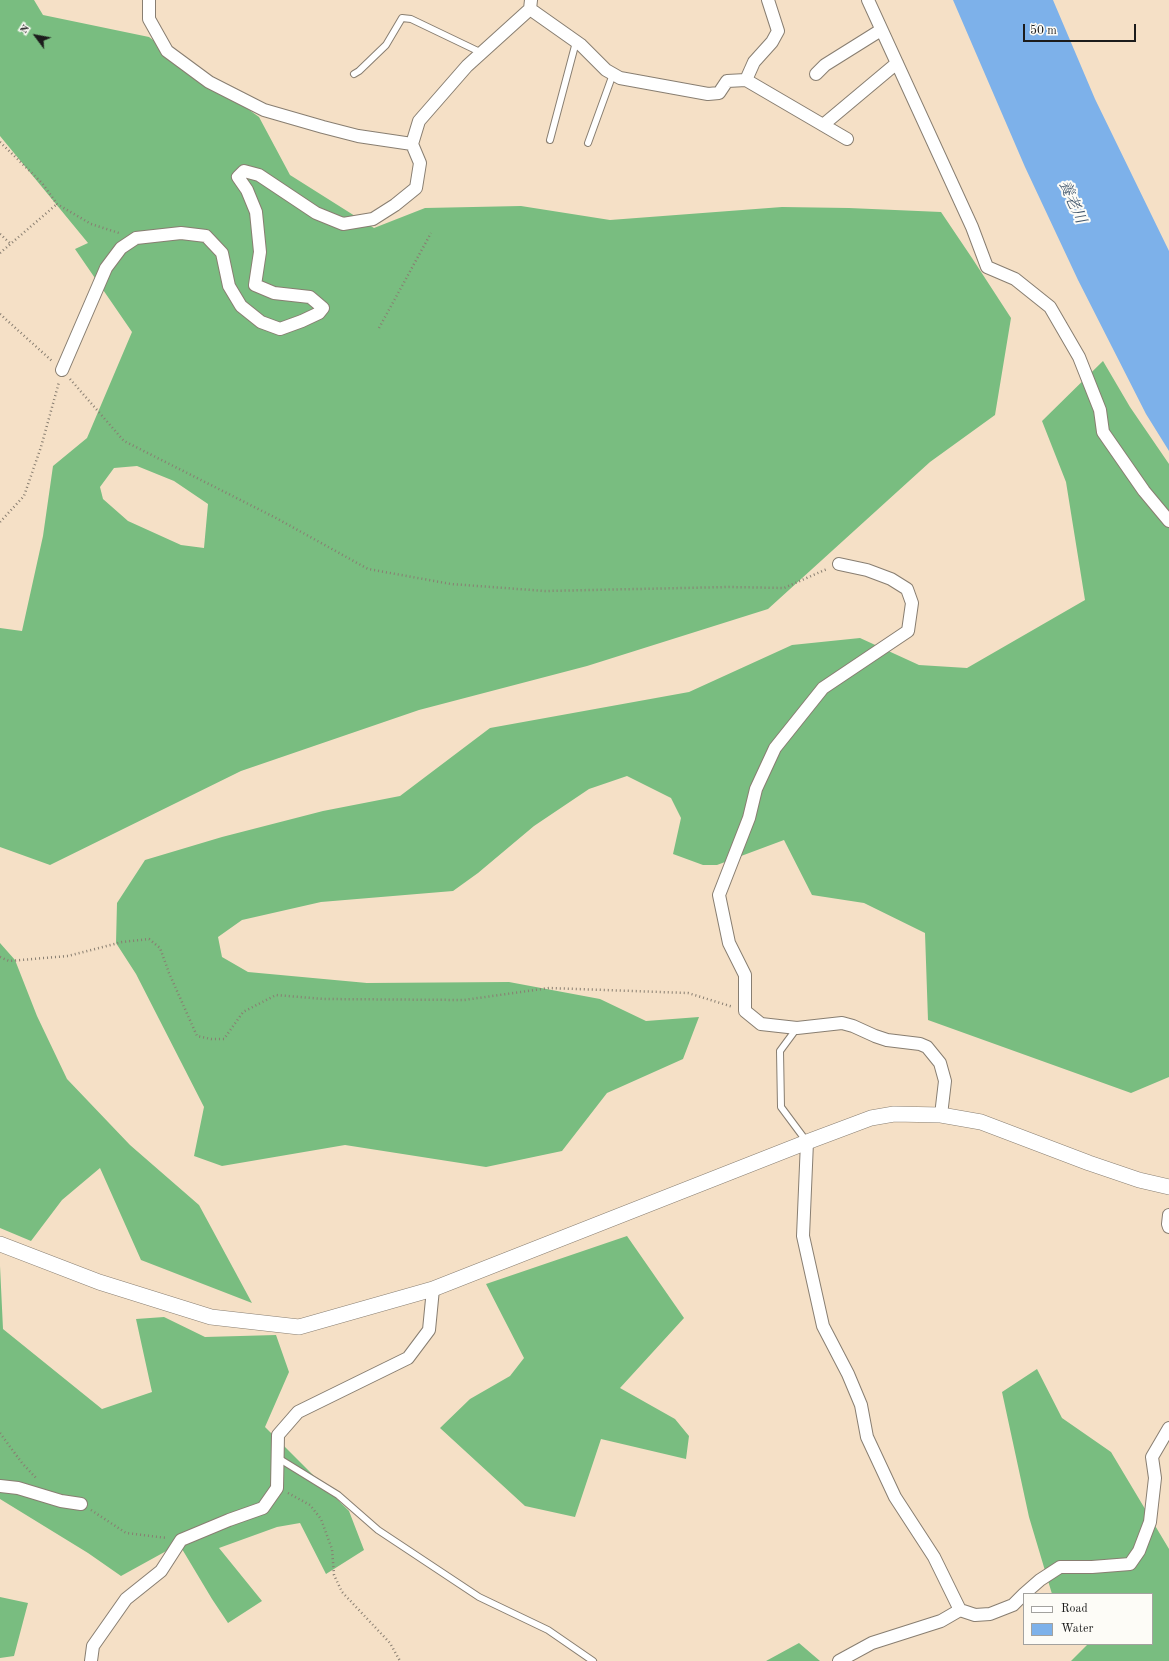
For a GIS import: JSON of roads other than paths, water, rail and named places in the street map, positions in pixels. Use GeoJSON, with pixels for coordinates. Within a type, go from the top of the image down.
{"type":"FeatureCollection","features":[{"type":"Feature","properties":{"kind":"street"},"geometry":{"type":"LineString","coordinates":[[149,0],[149,18],[167,51],[209,82],[264,110],[358,136],[412,144]]}},
{"type":"Feature","properties":{"kind":"street"},"geometry":{"type":"LineString","coordinates":[[746,80],[754,62],[772,42],[778,31],[768,0]]}},
{"type":"Feature","properties":{"kind":"street"},"geometry":{"type":"LineString","coordinates":[[868,0],[972,227],[987,267],[1015,279],[1050,307],[1079,358],[1100,410],[1103,432],[1144,492],[1169,521]]}},
{"type":"Feature","properties":{"kind":"street"},"geometry":{"type":"LineString","coordinates":[[62,370],[106,268],[121,248],[136,238],[181,233],[206,236],[222,253],[229,286],[241,306],[261,322],[280,329],[313,316],[319,312],[323,308],[310,296],[274,293],[255,285],[260,252],[256,212],[238,177],[244,170],[259,175],[316,213],[343,224],[373,219],[395,206],[416,188],[420,163],[412,144],[419,122],[467,66],[531,4],[576,42],[606,70],[620,78],[708,94],[719,93],[727,81],[746,80],[847,140]]}},
{"type":"Feature","properties":{"kind":"street"},"geometry":{"type":"LineString","coordinates":[[816,74],[825,65],[881,30]]}},
{"type":"Feature","properties":{"kind":"street"},"geometry":{"type":"LineString","coordinates":[[823,126],[896,63]]}},
{"type":"Feature","properties":{"kind":"street"},"geometry":{"type":"LineString","coordinates":[[839,564],[867,570],[891,579],[907,590],[912,603],[908,631],[869,659],[823,688],[775,748],[756,789],[749,818],[719,895],[729,943],[745,975],[744,1011],[761,1024],[797,1028],[842,1023],[887,1040],[920,1044],[927,1047],[940,1063],[945,1081],[940,1115]]}},
{"type":"Feature","properties":{"kind":"street"},"geometry":{"type":"LineString","coordinates":[[0,1244],[99,1282],[211,1317],[299,1327],[433,1289],[807,1142],[871,1118],[894,1114],[916,1113],[940,1115],[981,1122],[1089,1163],[1139,1180],[1169,1187]]}},
{"type":"Feature","properties":{"kind":"street"},"geometry":{"type":"LineString","coordinates":[[807,1142],[803,1236],[823,1326],[848,1374],[861,1405],[867,1437],[896,1497],[934,1557],[960,1610],[975,1615],[990,1614],[1013,1605],[1023,1595]]}},
{"type":"Feature","properties":{"kind":"street"},"geometry":{"type":"LineString","coordinates":[[1169,1215],[1169,1226]]}},
{"type":"Feature","properties":{"kind":"street"},"geometry":{"type":"LineString","coordinates":[[91,1661],[93,1646],[126,1599],[160,1571],[181,1540],[262,1508],[277,1488],[278,1435],[298,1412],[408,1358],[429,1330],[433,1289]]}},
{"type":"Feature","properties":{"kind":"street"},"geometry":{"type":"LineString","coordinates":[[1025,1593],[1040,1580],[1060,1567],[1092,1567],[1130,1564],[1138,1551],[1150,1522],[1155,1478],[1152,1457],[1169,1428]]}},
{"type":"Feature","properties":{"kind":"street"},"geometry":{"type":"LineString","coordinates":[[0,1486],[18,1488],[61,1501],[82,1504]]}},
{"type":"Feature","properties":{"kind":"street"},"geometry":{"type":"LineString","coordinates":[[839,1661],[872,1643],[941,1621],[960,1610]]}},
{"type":"Feature","properties":{"kind":"lane"},"geometry":{"type":"LineString","coordinates":[[354,74],[386,45],[402,18],[411,18],[482,53]]}},
{"type":"Feature","properties":{"kind":"lane"},"geometry":{"type":"LineString","coordinates":[[550,140],[576,42]]}},
{"type":"Feature","properties":{"kind":"lane"},"geometry":{"type":"LineString","coordinates":[[588,144],[613,74]]}},
{"type":"Feature","properties":{"kind":"lane"},"geometry":{"type":"LineString","coordinates":[[797,1028],[780,1051],[781,1107],[807,1142]]}},
{"type":"Feature","properties":{"kind":"lane"},"geometry":{"type":"LineString","coordinates":[[278,1458],[338,1495],[378,1530],[473,1592],[548,1630],[593,1661]]}},
{"type":"Feature","properties":{"kind":"water","name":"養老川"},"geometry":{"type":"Polygon","coordinates":[[[953,0],[1053,0],[1095,99],[1169,251],[1169,451],[1146,414],[1078,280],[1025,167],[953,0]]]}}]}
